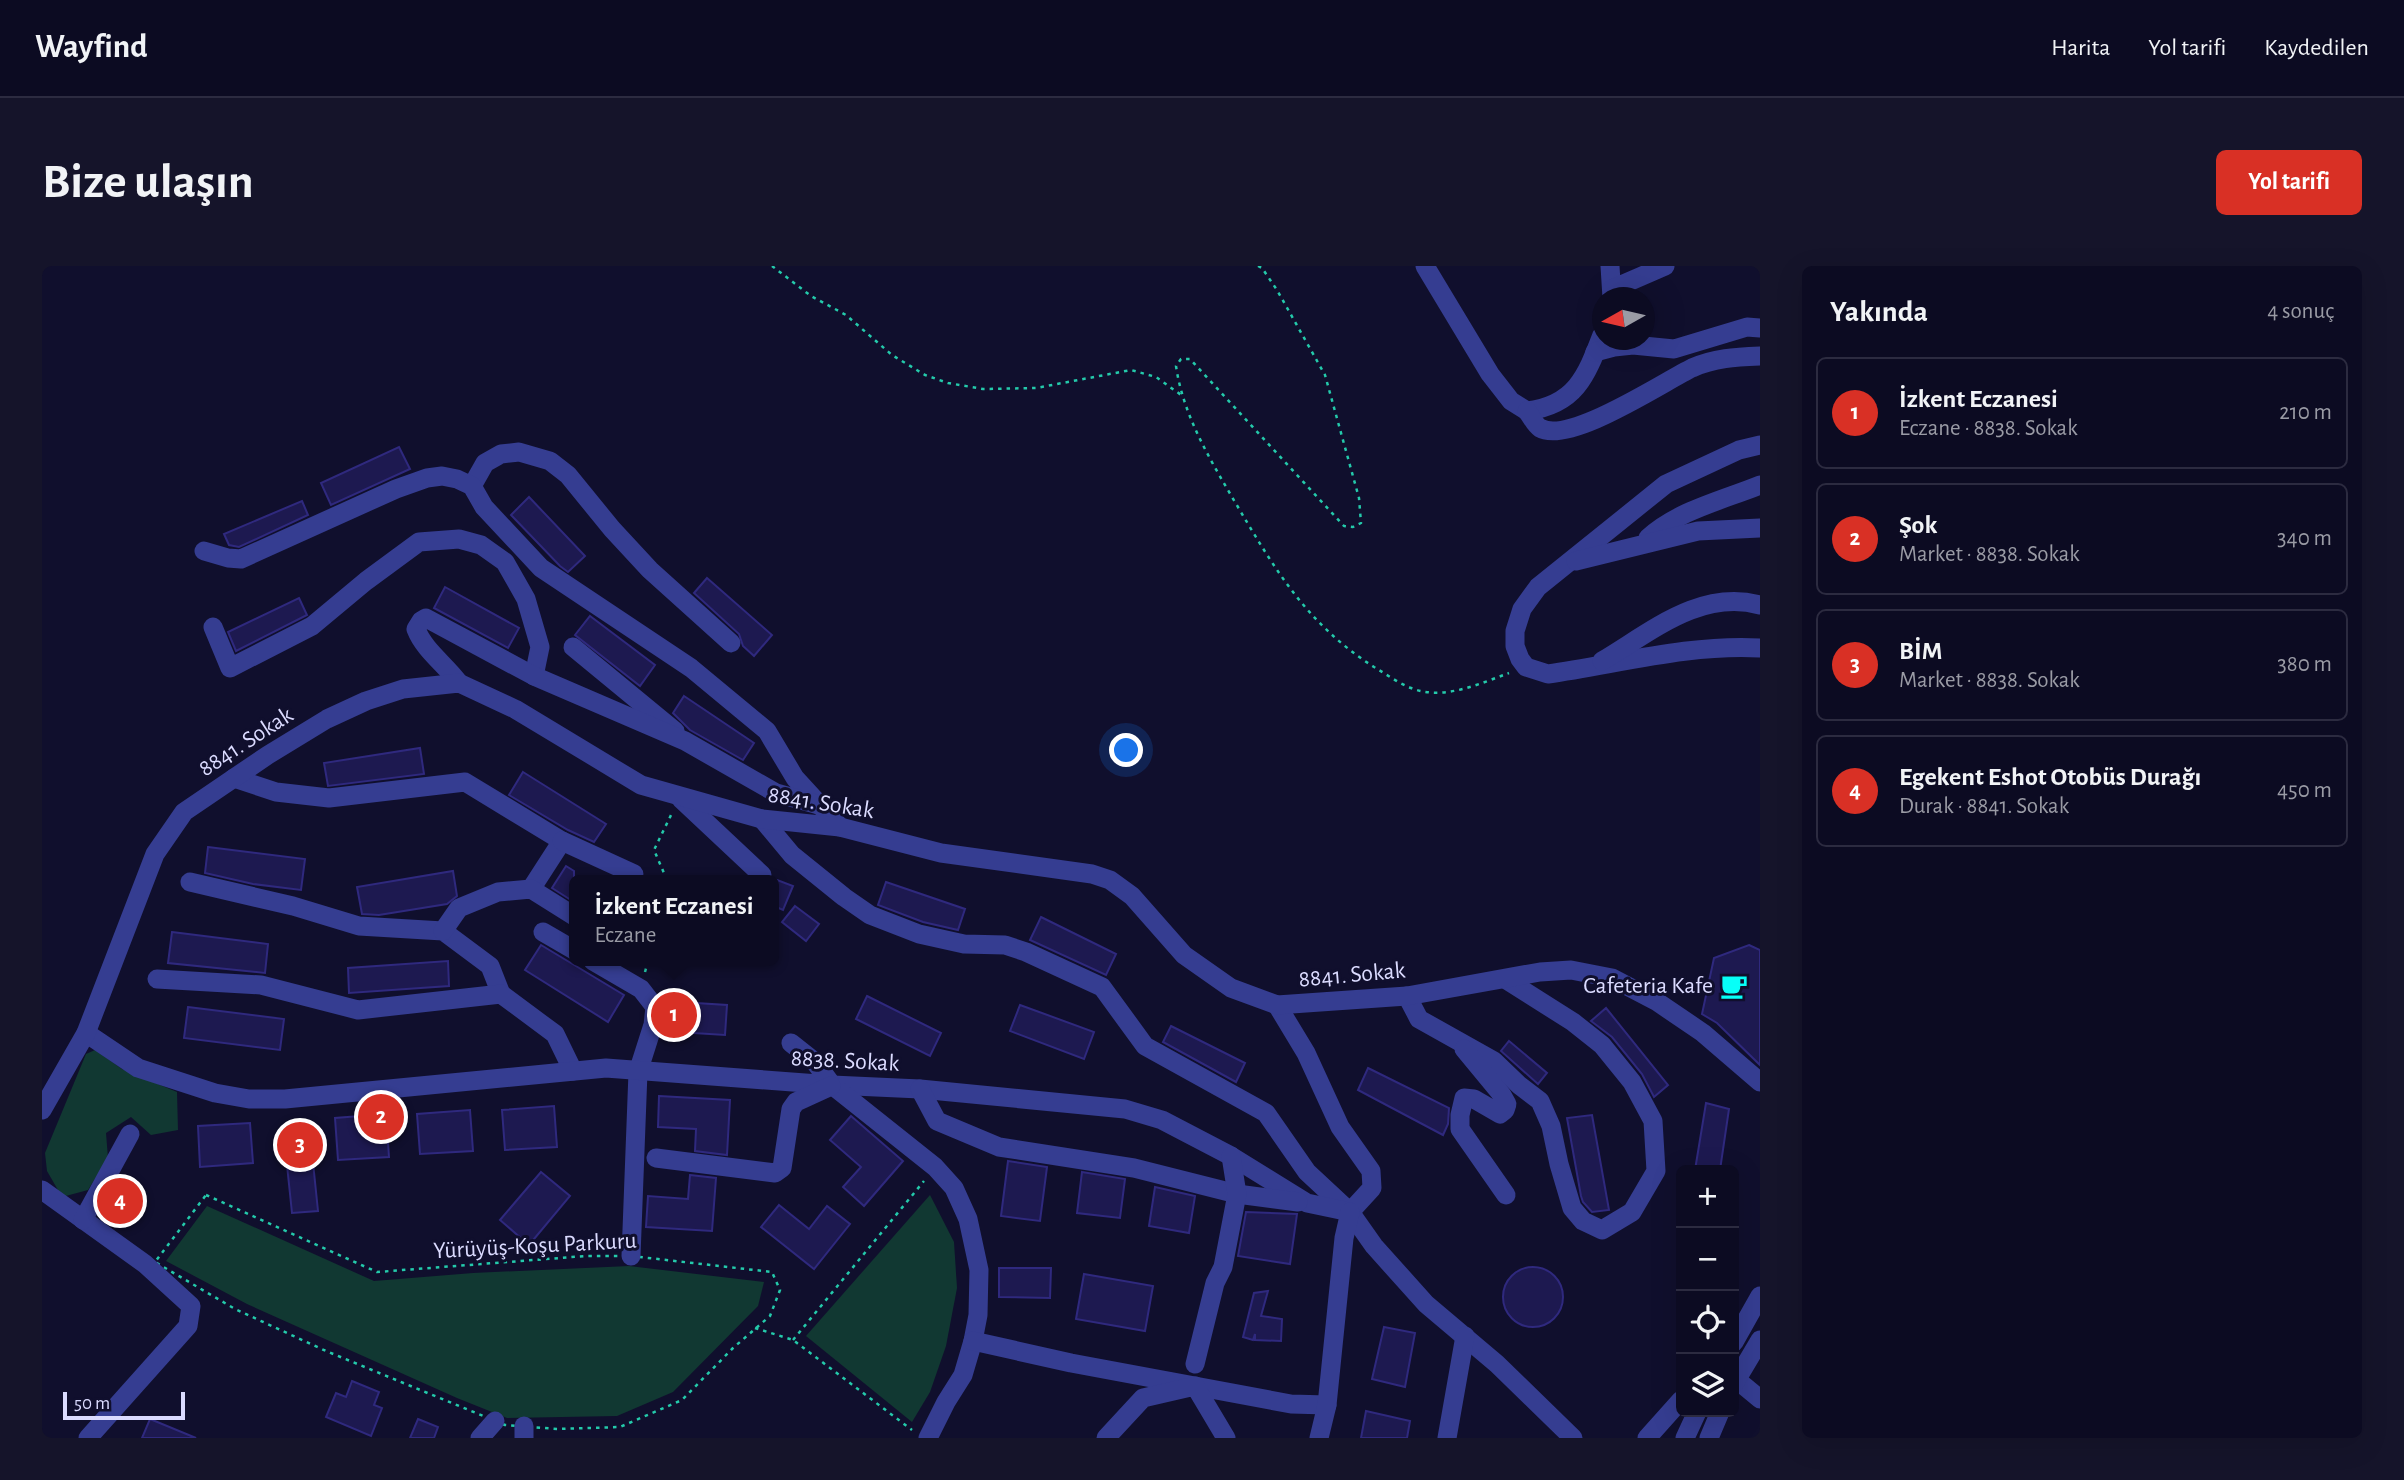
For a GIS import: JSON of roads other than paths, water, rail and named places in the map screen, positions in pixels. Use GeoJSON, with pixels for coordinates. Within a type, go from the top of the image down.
{"type":"FeatureCollection","features":[{"type":"Feature","properties":{"kind":"street"},"geometry":{"type":"LineString","coordinates":[[1425,266],[1490,374],[1511,401],[1527,411],[1540,428],[1557,432],[1619,408],[1692,368],[1723,357],[1760,356]]}},
{"type":"Feature","properties":{"kind":"street"},"geometry":{"type":"LineString","coordinates":[[1610,266],[1612,287]]}},
{"type":"Feature","properties":{"kind":"street"},"geometry":{"type":"LineString","coordinates":[[1624,287],[1665,266]]}},
{"type":"Feature","properties":{"kind":"street"},"geometry":{"type":"LineString","coordinates":[[1655,347],[1674,349],[1747,327],[1760,328]]}},
{"type":"Feature","properties":{"kind":"street"},"geometry":{"type":"LineString","coordinates":[[1527,411],[1546,409],[1563,401],[1578,385],[1596,350]]}},
{"type":"Feature","properties":{"kind":"street"},"geometry":{"type":"LineString","coordinates":[[1760,444],[1740,450],[1666,484],[1538,587],[1522,609],[1515,631],[1515,646],[1526,667],[1548,674],[1706,649],[1760,648]]}},
{"type":"Feature","properties":{"kind":"street"},"geometry":{"type":"LineString","coordinates":[[472,486],[485,463],[501,454],[519,452],[550,461],[568,475],[650,570],[731,643]]}},
{"type":"Feature","properties":{"kind":"street"},"geometry":{"type":"LineString","coordinates":[[204,551],[241,559],[396,489],[427,478],[457,478],[472,486],[484,507],[541,568],[691,668],[767,731],[795,778],[839,827]]}},
{"type":"Feature","properties":{"kind":"street"},"geometry":{"type":"LineString","coordinates":[[1643,543],[1659,528],[1760,485]]}},
{"type":"Feature","properties":{"kind":"street"},"geometry":{"type":"LineString","coordinates":[[1571,562],[1698,531],[1760,528]]}},
{"type":"Feature","properties":{"kind":"street"},"geometry":{"type":"LineString","coordinates":[[213,627],[230,668],[312,626],[366,580],[419,542],[459,539],[481,545],[505,562],[526,599],[540,647],[534,676]]}},
{"type":"Feature","properties":{"kind":"street"},"geometry":{"type":"LineString","coordinates":[[1595,666],[1689,609],[1718,601],[1744,601],[1760,605]]}},
{"type":"Feature","properties":{"kind":"street"},"geometry":{"type":"LineString","coordinates":[[459,683],[421,641],[416,629],[426,618],[534,676],[685,741],[776,793],[820,806]]}},
{"type":"Feature","properties":{"kind":"street"},"geometry":{"type":"LineString","coordinates":[[573,647],[685,741]]}},
{"type":"Feature","properties":{"kind":"street","name":"8841. Sokak"},"geometry":{"type":"LineString","coordinates":[[42,1110],[86,1033],[155,854],[184,812],[327,719],[366,701],[402,689],[459,683],[515,709],[641,785],[762,819],[839,827],[941,853],[1091,874],[1110,880],[1132,896],[1184,955],[1231,988],[1277,1005],[1407,996],[1571,970],[1612,978],[1656,1001],[1703,1033],[1760,1082]]}},
{"type":"Feature","properties":{"kind":"street"},"geometry":{"type":"LineString","coordinates":[[234,778],[276,792],[329,798],[465,782],[562,841],[634,874]]}},
{"type":"Feature","properties":{"kind":"street"},"geometry":{"type":"LineString","coordinates":[[678,796],[762,875]]}},
{"type":"Feature","properties":{"kind":"street"},"geometry":{"type":"LineString","coordinates":[[762,819],[792,855],[870,915],[930,936],[964,944],[1005,945],[1102,987],[1145,1046],[1266,1113],[1307,1172],[1350,1212],[1394,1270],[1426,1304],[1497,1364],[1573,1438]]}},
{"type":"Feature","properties":{"kind":"street"},"geometry":{"type":"LineString","coordinates":[[531,889],[562,841]]}},
{"type":"Feature","properties":{"kind":"street"},"geometry":{"type":"LineString","coordinates":[[190,882],[293,906],[359,926],[443,930],[491,966],[501,994],[555,1034],[573,1071]]}},
{"type":"Feature","properties":{"kind":"street"},"geometry":{"type":"LineString","coordinates":[[443,930],[459,908],[498,892],[531,889],[569,913]]}},
{"type":"Feature","properties":{"kind":"street"},"geometry":{"type":"LineString","coordinates":[[543,932],[569,947]]}},
{"type":"Feature","properties":{"kind":"street"},"geometry":{"type":"LineString","coordinates":[[602,966],[642,989],[655,1007],[653,1025],[638,1072],[631,1256]]}},
{"type":"Feature","properties":{"kind":"street"},"geometry":{"type":"LineString","coordinates":[[157,979],[261,985],[358,1010],[501,994]]}},
{"type":"Feature","properties":{"kind":"street"},"geometry":{"type":"LineString","coordinates":[[1407,996],[1419,1019],[1494,1061],[1540,1101],[1551,1126],[1572,1208],[1583,1221],[1602,1230],[1632,1212],[1656,1171],[1653,1121],[1632,1083],[1602,1045],[1573,1021],[1505,979]]}},
{"type":"Feature","properties":{"kind":"street"},"geometry":{"type":"LineString","coordinates":[[1277,1005],[1306,1053],[1340,1127],[1371,1171],[1372,1188],[1350,1212],[1344,1238],[1327,1405],[1319,1438]]}},
{"type":"Feature","properties":{"kind":"street","name":"8838. Sokak"},"geometry":{"type":"LineString","coordinates":[[86,1033],[138,1068],[215,1094],[249,1099],[285,1099],[606,1068],[920,1089],[1125,1109],[1162,1120],[1231,1156],[1307,1203],[1350,1212]]}},
{"type":"Feature","properties":{"kind":"street"},"geometry":{"type":"LineString","coordinates":[[1455,1039],[1507,1104],[1500,1114],[1474,1099],[1464,1098],[1460,1115],[1460,1129],[1506,1195]]}},
{"type":"Feature","properties":{"kind":"street"},"geometry":{"type":"LineString","coordinates":[[791,1043],[815,1062],[832,1085],[935,1167],[954,1188],[968,1219],[979,1270],[978,1315],[973,1341],[963,1375],[946,1402],[920,1434]]}},
{"type":"Feature","properties":{"kind":"street"},"geometry":{"type":"LineString","coordinates":[[656,1158],[775,1173],[782,1168],[791,1109],[796,1102],[832,1085]]}},
{"type":"Feature","properties":{"kind":"street"},"geometry":{"type":"LineString","coordinates":[[920,1089],[937,1121],[999,1147],[1134,1168],[1237,1194],[1307,1203]]}},
{"type":"Feature","properties":{"kind":"street"},"geometry":{"type":"LineString","coordinates":[[83,1220],[130,1134]]}},
{"type":"Feature","properties":{"kind":"street"},"geometry":{"type":"LineString","coordinates":[[1195,1364],[1215,1283],[1223,1268],[1237,1194],[1231,1156]]}},
{"type":"Feature","properties":{"kind":"street"},"geometry":{"type":"LineString","coordinates":[[42,1190],[145,1264],[191,1306],[188,1326],[88,1438]]}},
{"type":"Feature","properties":{"kind":"street"},"geometry":{"type":"LineString","coordinates":[[1739,1333],[1760,1296]]}},
{"type":"Feature","properties":{"kind":"street"},"geometry":{"type":"LineString","coordinates":[[1447,1438],[1465,1336]]}},
{"type":"Feature","properties":{"kind":"street"},"geometry":{"type":"LineString","coordinates":[[973,1341],[1071,1363],[1291,1404],[1327,1405]]}},
{"type":"Feature","properties":{"kind":"street"},"geometry":{"type":"LineString","coordinates":[[1739,1376],[1759,1346]]}},
{"type":"Feature","properties":{"kind":"street"},"geometry":{"type":"LineString","coordinates":[[1739,1385],[1760,1399]]}},
{"type":"Feature","properties":{"kind":"street"},"geometry":{"type":"LineString","coordinates":[[1106,1438],[1143,1398],[1195,1386]]}},
{"type":"Feature","properties":{"kind":"street"},"geometry":{"type":"LineString","coordinates":[[1195,1386],[1226,1438]]}},
{"type":"Feature","properties":{"kind":"street"},"geometry":{"type":"LineString","coordinates":[[1647,1438],[1676,1406]]}},
{"type":"Feature","properties":{"kind":"street"},"geometry":{"type":"LineString","coordinates":[[1685,1438],[1695,1417]]}},
{"type":"Feature","properties":{"kind":"street"},"geometry":{"type":"LineString","coordinates":[[1709,1438],[1718,1417]]}},
{"type":"Feature","properties":{"kind":"street"},"geometry":{"type":"LineString","coordinates":[[480,1438],[495,1421]]}},
{"type":"Feature","properties":{"kind":"place","name":"Cafeteria Kafe"},"geometry":{"type":"Point","coordinates":[1734,986]}},
{"type":"Feature","properties":{"kind":"place","name":"İzkent Eczanesi"},"geometry":{"type":"Point","coordinates":[674,1015]}},
{"type":"Feature","properties":{"kind":"place","name":"Şok"},"geometry":{"type":"Point","coordinates":[381,1117]}},
{"type":"Feature","properties":{"kind":"place","name":"BİM"},"geometry":{"type":"Point","coordinates":[300,1145]}},
{"type":"Feature","properties":{"kind":"place","name":"Egekent Eshot Otobüs Durağı"},"geometry":{"type":"Point","coordinates":[120,1201]}}]}
